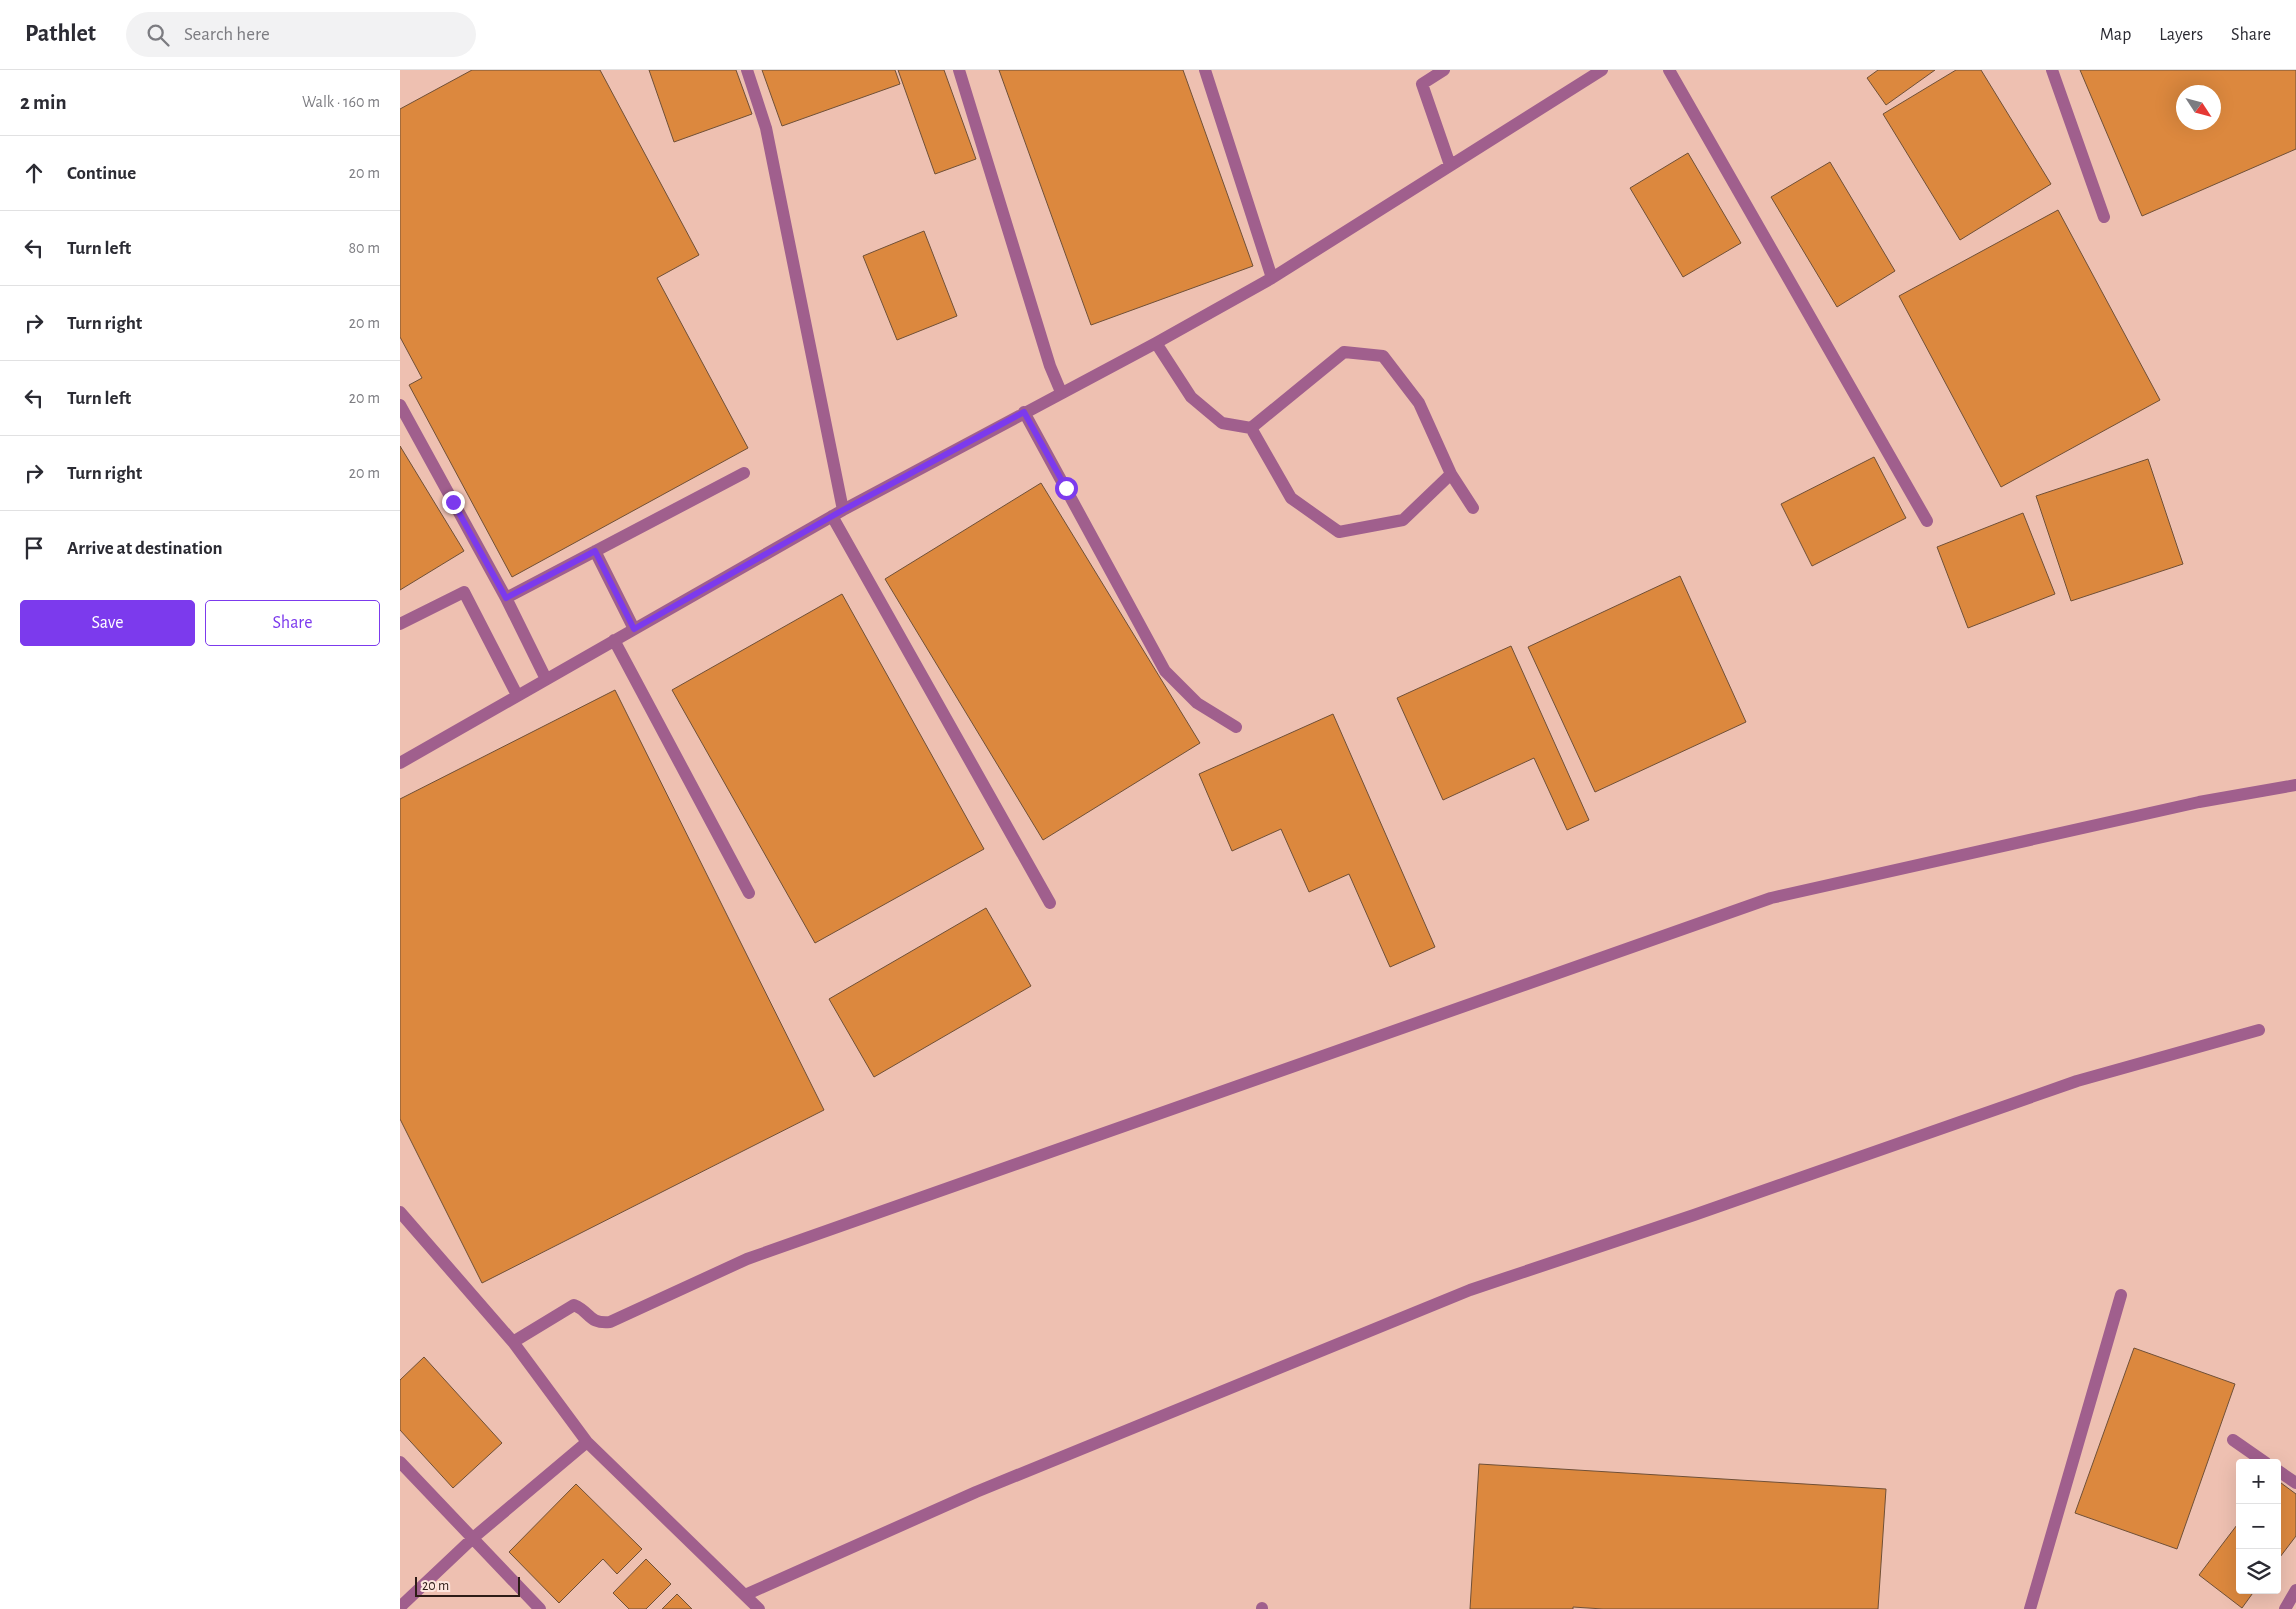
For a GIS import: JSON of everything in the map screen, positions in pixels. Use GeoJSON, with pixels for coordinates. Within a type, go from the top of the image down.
{"type":"FeatureCollection","features":[{"type":"Feature","properties":{"kind":"street"},"geometry":{"type":"LineString","coordinates":[[747,70],[766,128],[838,513],[1050,903]]}},
{"type":"Feature","properties":{"kind":"street"},"geometry":{"type":"LineString","coordinates":[[959,70],[1050,366],[1061,392]]}},
{"type":"Feature","properties":{"kind":"street"},"geometry":{"type":"LineString","coordinates":[[1205,70],[1272,278]]}},
{"type":"Feature","properties":{"kind":"street"},"geometry":{"type":"LineString","coordinates":[[1444,70],[1422,84],[1450,165]]}},
{"type":"Feature","properties":{"kind":"street"},"geometry":{"type":"LineString","coordinates":[[400,763],[838,513],[1061,392],[1156,343],[1272,278],[1602,70]]}},
{"type":"Feature","properties":{"kind":"street"},"geometry":{"type":"LineString","coordinates":[[1669,70],[1927,520]]}},
{"type":"Feature","properties":{"kind":"street"},"geometry":{"type":"LineString","coordinates":[[2052,70],[2104,217]]}},
{"type":"Feature","properties":{"kind":"street"},"geometry":{"type":"LineString","coordinates":[[1156,343],[1191,397],[1222,423],[1251,428],[1344,352],[1383,356],[1419,404],[1452,474],[1473,508]]}},
{"type":"Feature","properties":{"kind":"street"},"geometry":{"type":"LineString","coordinates":[[400,405],[506,598],[546,679]]}},
{"type":"Feature","properties":{"kind":"street"},"geometry":{"type":"LineString","coordinates":[[1024,412],[1165,671],[1197,702],[1236,727]]}},
{"type":"Feature","properties":{"kind":"street"},"geometry":{"type":"LineString","coordinates":[[1251,428],[1291,498],[1339,532],[1403,520],[1452,474]]}},
{"type":"Feature","properties":{"kind":"street"},"geometry":{"type":"LineString","coordinates":[[506,598],[744,473]]}},
{"type":"Feature","properties":{"kind":"street"},"geometry":{"type":"LineString","coordinates":[[595,551],[634,629]]}},
{"type":"Feature","properties":{"kind":"street"},"geometry":{"type":"LineString","coordinates":[[400,624],[464,592],[517,695]]}},
{"type":"Feature","properties":{"kind":"street"},"geometry":{"type":"LineString","coordinates":[[614,640],[748,893]]}},
{"type":"Feature","properties":{"kind":"street"},"geometry":{"type":"LineString","coordinates":[[513,1342],[574,1305],[581,1308],[591,1320],[601,1323],[610,1322],[747,1259],[1771,898],[2198,802],[2296,785]]}},
{"type":"Feature","properties":{"kind":"street"},"geometry":{"type":"LineString","coordinates":[[745,1596],[976,1492],[1470,1290],[2077,1080],[2259,1030]]}},
{"type":"Feature","properties":{"kind":"street"},"geometry":{"type":"LineString","coordinates":[[400,1212],[513,1342],[587,1442],[759,1609]]}},
{"type":"Feature","properties":{"kind":"street"},"geometry":{"type":"LineString","coordinates":[[2030,1609],[2121,1295]]}},
{"type":"Feature","properties":{"kind":"street"},"geometry":{"type":"LineString","coordinates":[[2233,1440],[2260,1459]]}},
{"type":"Feature","properties":{"kind":"street"},"geometry":{"type":"LineString","coordinates":[[400,1606],[473,1538],[587,1442]]}},
{"type":"Feature","properties":{"kind":"street"},"geometry":{"type":"LineString","coordinates":[[400,1462],[540,1609]]}},
{"type":"Feature","properties":{"kind":"street"},"geometry":{"type":"LineString","coordinates":[[2281,1473],[2296,1483]]}},
{"type":"Feature","properties":{"kind":"street"},"geometry":{"type":"LineString","coordinates":[[2285,1609],[2296,1590]]}},
{"type":"Feature","properties":{"kind":"building"},"geometry":{"type":"Polygon","coordinates":[[[472,70],[600,70],[699,255],[657,278],[748,448],[512,577],[409,385],[422,378],[400,337],[400,109],[472,70]]]}},
{"type":"Feature","properties":{"kind":"building"},"geometry":{"type":"Polygon","coordinates":[[[649,70],[736,70],[752,114],[674,142],[649,70]]]}},
{"type":"Feature","properties":{"kind":"building"},"geometry":{"type":"Polygon","coordinates":[[[762,70],[895,70],[900,84],[782,126],[762,70]]]}},
{"type":"Feature","properties":{"kind":"building"},"geometry":{"type":"Polygon","coordinates":[[[898,70],[944,70],[976,159],[935,174],[898,70]]]}},
{"type":"Feature","properties":{"kind":"building"},"geometry":{"type":"Polygon","coordinates":[[[999,70],[1183,70],[1253,266],[1091,325],[999,70]]]}},
{"type":"Feature","properties":{"kind":"building"},"geometry":{"type":"Polygon","coordinates":[[[1878,70],[1935,70],[1886,105],[1867,78],[1878,70]]]}},
{"type":"Feature","properties":{"kind":"building"},"geometry":{"type":"Polygon","coordinates":[[[1956,70],[1981,70],[2051,184],[1960,240],[1883,114],[1956,70]]]}},
{"type":"Feature","properties":{"kind":"building"},"geometry":{"type":"Polygon","coordinates":[[[2080,70],[2296,70],[2296,149],[2142,216],[2080,70]]]}},
{"type":"Feature","properties":{"kind":"building"},"geometry":{"type":"Polygon","coordinates":[[[1688,153],[1741,243],[1683,277],[1630,188],[1688,153]]]}},
{"type":"Feature","properties":{"kind":"building"},"geometry":{"type":"Polygon","coordinates":[[[1830,162],[1895,271],[1837,307],[1771,197],[1830,162]]]}},
{"type":"Feature","properties":{"kind":"building"},"geometry":{"type":"Polygon","coordinates":[[[2058,210],[2160,400],[2001,487],[1899,296],[2058,210]]]}},
{"type":"Feature","properties":{"kind":"building"},"geometry":{"type":"Polygon","coordinates":[[[924,231],[957,316],[897,340],[863,256],[924,231]]]}},
{"type":"Feature","properties":{"kind":"building"},"geometry":{"type":"Polygon","coordinates":[[[400,446],[464,551],[400,590],[400,446]]]}},
{"type":"Feature","properties":{"kind":"building"},"geometry":{"type":"Polygon","coordinates":[[[1874,457],[1906,518],[1812,566],[1781,504],[1874,457]]]}},
{"type":"Feature","properties":{"kind":"building"},"geometry":{"type":"Polygon","coordinates":[[[2148,459],[2183,564],[2071,601],[2036,496],[2148,459]]]}},
{"type":"Feature","properties":{"kind":"building"},"geometry":{"type":"Polygon","coordinates":[[[1041,483],[1200,743],[1043,840],[885,579],[1041,483]]]}},
{"type":"Feature","properties":{"kind":"building"},"geometry":{"type":"Polygon","coordinates":[[[2023,513],[2055,594],[1968,628],[1937,547],[2023,513]]]}},
{"type":"Feature","properties":{"kind":"building"},"geometry":{"type":"Polygon","coordinates":[[[1680,576],[1746,722],[1595,792],[1528,647],[1680,576]]]}},
{"type":"Feature","properties":{"kind":"building"},"geometry":{"type":"Polygon","coordinates":[[[842,594],[984,849],[815,943],[672,690],[842,594]]]}},
{"type":"Feature","properties":{"kind":"building"},"geometry":{"type":"Polygon","coordinates":[[[1511,646],[1589,820],[1567,830],[1534,758],[1443,800],[1397,698],[1511,646]]]}},
{"type":"Feature","properties":{"kind":"building"},"geometry":{"type":"Polygon","coordinates":[[[615,690],[824,1110],[482,1283],[400,1119],[400,799],[615,690]]]}},
{"type":"Feature","properties":{"kind":"building"},"geometry":{"type":"Polygon","coordinates":[[[1333,714],[1435,947],[1390,967],[1349,874],[1309,892],[1281,829],[1232,851],[1199,774],[1333,714]]]}},
{"type":"Feature","properties":{"kind":"building"},"geometry":{"type":"Polygon","coordinates":[[[986,908],[1031,986],[874,1077],[829,999],[986,908]]]}},
{"type":"Feature","properties":{"kind":"building"},"geometry":{"type":"Polygon","coordinates":[[[2134,1348],[2235,1384],[2177,1549],[2075,1513],[2134,1348]]]}},
{"type":"Feature","properties":{"kind":"building"},"geometry":{"type":"Polygon","coordinates":[[[424,1357],[502,1443],[453,1488],[400,1430],[400,1380],[424,1357]]]}},
{"type":"Feature","properties":{"kind":"building"},"geometry":{"type":"Polygon","coordinates":[[[1479,1464],[1886,1489],[1878,1609],[1603,1609],[1573,1607],[1573,1609],[1470,1609],[1479,1464]]]}},
{"type":"Feature","properties":{"kind":"building"},"geometry":{"type":"Polygon","coordinates":[[[2281,1483],[2296,1494],[2296,1536],[2281,1556],[2281,1483]]]}},
{"type":"Feature","properties":{"kind":"building"},"geometry":{"type":"Polygon","coordinates":[[[576,1484],[642,1549],[617,1574],[603,1559],[559,1603],[509,1552],[576,1484]]]}},
{"type":"Feature","properties":{"kind":"building"},"geometry":{"type":"Polygon","coordinates":[[[2236,1526],[2236,1594],[2252,1594],[2242,1608],[2199,1575],[2236,1526]]]}},
{"type":"Feature","properties":{"kind":"building"},"geometry":{"type":"Polygon","coordinates":[[[646,1559],[671,1584],[646,1609],[629,1609],[613,1593],[646,1559]]]}},
{"type":"Feature","properties":{"kind":"building"},"geometry":{"type":"Polygon","coordinates":[[[677,1594],[692,1609],[662,1609],[677,1594]]]}},
{"type":"Feature","properties":{"kind":"route"},"geometry":{"type":"LineString","coordinates":[[453,502],[506,598],[595,551],[634,629],[843,510],[1024,412],[1066,488]]}}]}
